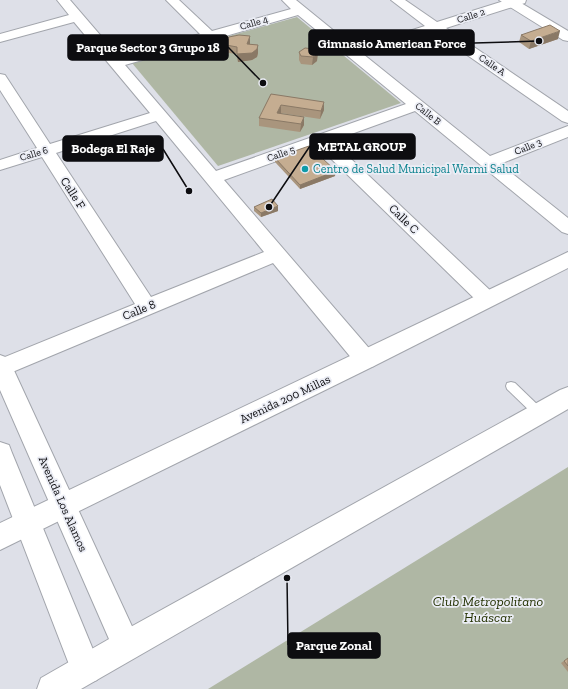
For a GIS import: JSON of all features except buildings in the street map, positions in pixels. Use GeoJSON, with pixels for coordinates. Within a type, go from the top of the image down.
{"type":"FeatureCollection","features":[{"type":"Feature","properties":{"kind":"main road"},"geometry":{"type":"LineString","coordinates":[[527,0],[568,24]]}},
{"type":"Feature","properties":{"kind":"main road"},"geometry":{"type":"LineString","coordinates":[[512,1],[568,37]]}},
{"type":"Feature","properties":{"kind":"main road","name":"Avenida 200 Millas"},"geometry":{"type":"LineString","coordinates":[[0,537],[366,360],[568,259]]}},
{"type":"Feature","properties":{"kind":"main road","name":"Avenida Los Alamos"},"geometry":{"type":"LineString","coordinates":[[1,366],[126,645]]}},
{"type":"Feature","properties":{"kind":"main road"},"geometry":{"type":"LineString","coordinates":[[52,689],[126,645],[568,397]]}},
{"type":"Feature","properties":{"kind":"main road"},"geometry":{"type":"LineString","coordinates":[[0,453],[86,669]]}},
{"type":"Feature","properties":{"kind":"street"},"geometry":{"type":"LineString","coordinates":[[63,0],[366,360]]}},
{"type":"Feature","properties":{"kind":"street"},"geometry":{"type":"LineString","coordinates":[[172,0],[209,36]]}},
{"type":"Feature","properties":{"kind":"street","name":"Calle B"},"geometry":{"type":"LineString","coordinates":[[288,0],[568,228]]}},
{"type":"Feature","properties":{"kind":"street","name":"Calle A"},"geometry":{"type":"LineString","coordinates":[[397,0],[568,118]]}},
{"type":"Feature","properties":{"kind":"street","name":"Calle 2"},"geometry":{"type":"LineString","coordinates":[[352,53],[512,1]]}},
{"type":"Feature","properties":{"kind":"street","name":"Calle 4"},"geometry":{"type":"LineString","coordinates":[[116,62],[300,10]]}},
{"type":"Feature","properties":{"kind":"street"},"geometry":{"type":"LineString","coordinates":[[0,38],[78,18]]}},
{"type":"Feature","properties":{"kind":"street","name":"Calle F"},"geometry":{"type":"LineString","coordinates":[[0,78],[147,307]]}},
{"type":"Feature","properties":{"kind":"street","name":"Calle 5"},"geometry":{"type":"LineString","coordinates":[[213,178],[417,105]]}},
{"type":"Feature","properties":{"kind":"street","name":"Calle 6"},"geometry":{"type":"LineString","coordinates":[[0,165],[159,115]]}},
{"type":"Feature","properties":{"kind":"street","name":"Calle 3"},"geometry":{"type":"LineString","coordinates":[[488,163],[568,131]]}},
{"type":"Feature","properties":{"kind":"street","name":"Calle C"},"geometry":{"type":"LineString","coordinates":[[321,140],[488,299]]}},
{"type":"Feature","properties":{"kind":"street","name":"Calle 8"},"geometry":{"type":"LineString","coordinates":[[1,366],[277,254]]}},
{"type":"Feature","properties":{"kind":"lane"},"geometry":{"type":"LineString","coordinates":[[511,386],[539,413]]}},
{"type":"Feature","properties":{"kind":"green space"},"geometry":{"type":"Polygon","coordinates":[[[297,17],[401,103],[218,166],[132,63],[297,17]]]}},
{"type":"Feature","properties":{"kind":"green space","name":"Club Metropolitano Huáscar"},"geometry":{"type":"Polygon","coordinates":[[[568,467],[568,689],[208,689],[568,467]]]}},
{"type":"Feature","properties":{"kind":"place","name":"Gimnasio American Force"},"geometry":{"type":"Point","coordinates":[539,41]}},
{"type":"Feature","properties":{"kind":"place","name":"Parque Sector 3 Grupo 18"},"geometry":{"type":"Point","coordinates":[263,83]}},
{"type":"Feature","properties":{"kind":"place","name":"Centro de Salud Municipal Warmi Salud"},"geometry":{"type":"Point","coordinates":[305,169]}},
{"type":"Feature","properties":{"kind":"place","name":"Bodega El Raje"},"geometry":{"type":"Point","coordinates":[189,191]}},
{"type":"Feature","properties":{"kind":"place","name":"METAL GROUP"},"geometry":{"type":"Point","coordinates":[269,207]}},
{"type":"Feature","properties":{"kind":"place","name":"Parque Zonal"},"geometry":{"type":"Point","coordinates":[287,578]}}]}
